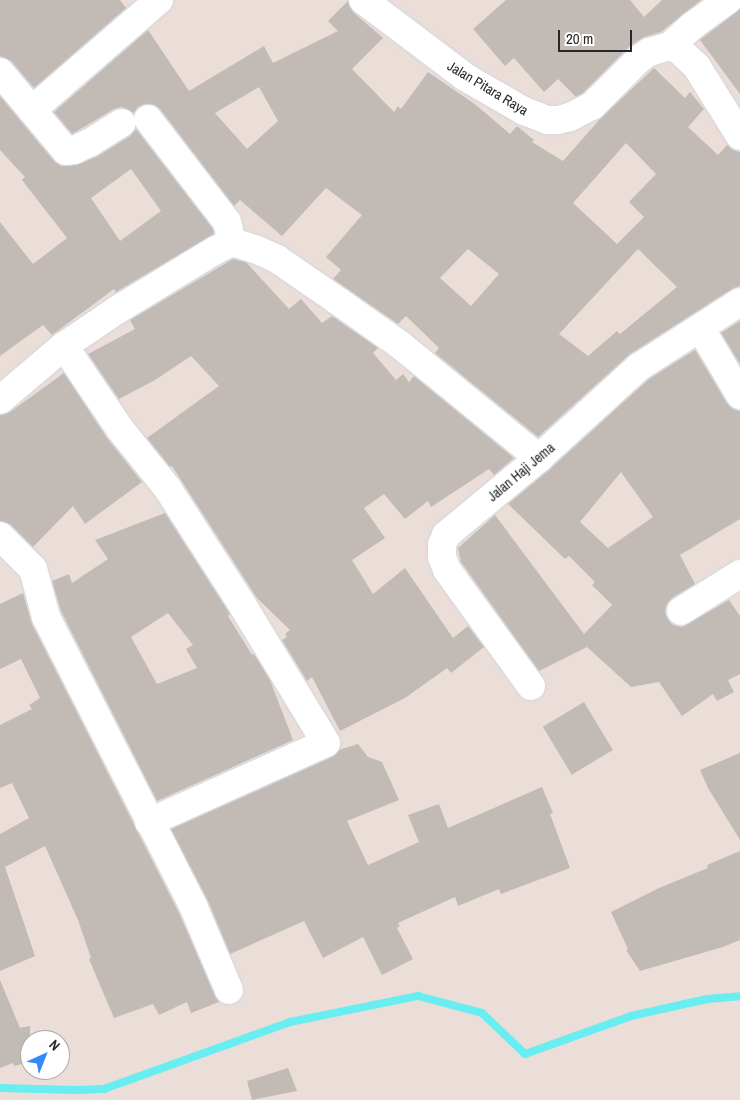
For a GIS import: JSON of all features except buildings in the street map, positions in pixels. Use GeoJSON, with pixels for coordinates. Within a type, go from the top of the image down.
{"type":"FeatureCollection","features":[{"type":"Feature","properties":{"kind":"street"},"geometry":{"type":"LineString","coordinates":[[32,110],[159,0]]}},
{"type":"Feature","properties":{"kind":"street","name":"Jalan Pitara Raya"},"geometry":{"type":"LineString","coordinates":[[363,0],[465,77],[524,111],[547,120],[570,117],[592,106],[639,59],[649,52],[670,46]]}},
{"type":"Feature","properties":{"kind":"street"},"geometry":{"type":"LineString","coordinates":[[728,0],[692,26],[670,46],[679,50],[697,67],[740,136]]}},
{"type":"Feature","properties":{"kind":"street"},"geometry":{"type":"LineString","coordinates":[[0,72],[66,151],[74,150],[135,121],[226,222],[232,242]]}},
{"type":"Feature","properties":{"kind":"street"},"geometry":{"type":"LineString","coordinates":[[0,400],[64,346],[117,310],[232,242],[255,249],[277,259],[338,301],[398,344],[539,458]]}},
{"type":"Feature","properties":{"kind":"street","name":"Jalan Haji Jema"},"geometry":{"type":"LineString","coordinates":[[531,686],[447,570],[442,557],[442,546],[446,535],[539,458],[639,367],[701,329],[740,302]]}},
{"type":"Feature","properties":{"kind":"street"},"geometry":{"type":"LineString","coordinates":[[701,329],[740,394]]}},
{"type":"Feature","properties":{"kind":"street"},"geometry":{"type":"LineString","coordinates":[[64,346],[120,429],[168,489],[243,606],[326,743],[149,822]]}},
{"type":"Feature","properties":{"kind":"street"},"geometry":{"type":"LineString","coordinates":[[0,536],[33,569],[46,617],[194,908],[229,990]]}},
{"type":"Feature","properties":{"kind":"street"},"geometry":{"type":"LineString","coordinates":[[681,611],[740,574]]}},
{"type":"Feature","properties":{"kind":"waterway"},"geometry":{"type":"LineString","coordinates":[[0,1088],[104,1089],[290,1022],[418,996],[482,1013],[525,1054],[631,1016],[707,999],[740,996]]}}]}
